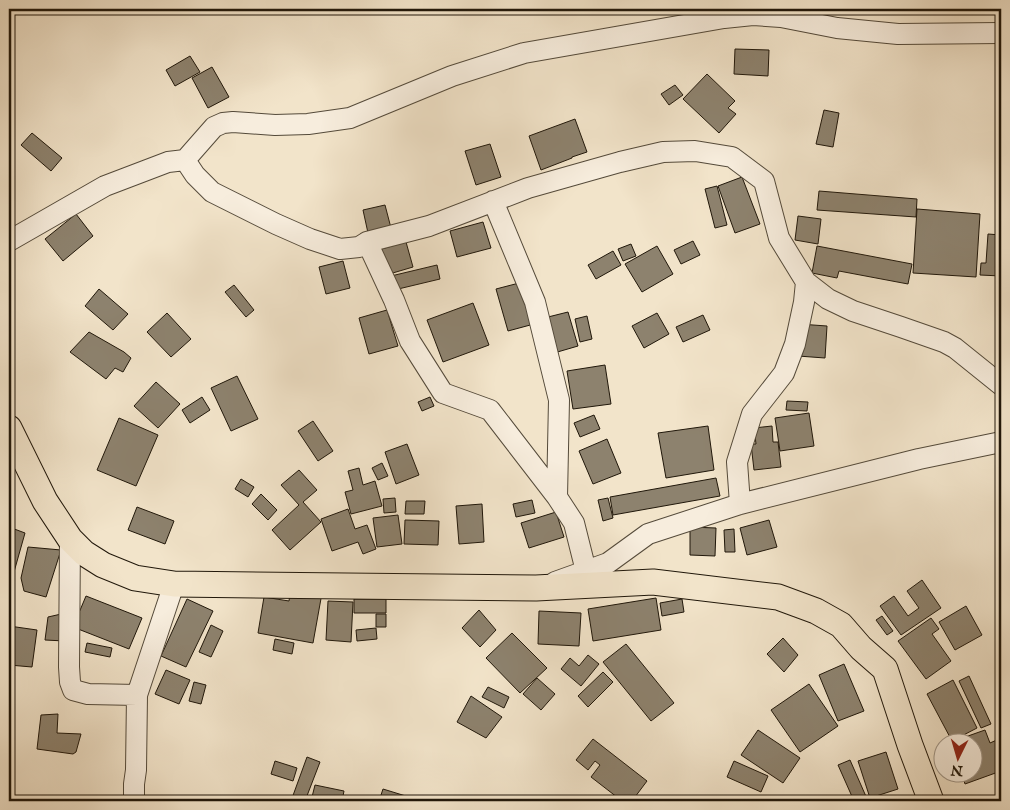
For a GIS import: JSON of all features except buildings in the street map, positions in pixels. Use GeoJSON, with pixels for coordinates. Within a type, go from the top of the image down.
{"type":"FeatureCollection","features":[{"type":"Feature","properties":{"kind":"main road"},"geometry":{"type":"LineString","coordinates":[[12,443],[45,501],[70,539],[84,553],[103,566],[135,578],[174,584],[536,588],[653,582],[778,597],[816,611],[841,625],[861,648],[885,669],[931,801]]}},
{"type":"Feature","properties":{"kind":"street"},"geometry":{"type":"LineString","coordinates":[[9,241],[105,186],[168,162],[185,160],[214,127],[223,123],[308,124],[350,118],[452,76],[524,53],[724,18],[753,15],[781,16],[837,28],[898,34],[1001,32]]}},
{"type":"Feature","properties":{"kind":"street"},"geometry":{"type":"LineString","coordinates":[[185,160],[195,175],[212,192],[276,224],[310,239],[340,249],[359,247],[367,242],[429,226],[538,185],[620,162],[663,152],[695,151],[732,157],[764,181],[779,238],[806,282],[828,299],[853,311],[944,342],[955,348],[1001,385]]}},
{"type":"Feature","properties":{"kind":"street"},"geometry":{"type":"LineString","coordinates":[[493,201],[535,302],[559,400],[556,497]]}},
{"type":"Feature","properties":{"kind":"street"},"geometry":{"type":"LineString","coordinates":[[367,242],[410,340],[443,393],[490,410],[574,523],[586,571]]}},
{"type":"Feature","properties":{"kind":"street"},"geometry":{"type":"LineString","coordinates":[[740,504],[737,462],[752,414],[784,373],[795,344],[804,302],[806,282]]}},
{"type":"Feature","properties":{"kind":"street"},"geometry":{"type":"LineString","coordinates":[[536,588],[608,563],[648,534],[740,504],[919,459],[1001,442]]}},
{"type":"Feature","properties":{"kind":"street"},"geometry":{"type":"LineString","coordinates":[[70,539],[69,667],[70,682],[73,690],[88,694],[137,695]]}},
{"type":"Feature","properties":{"kind":"street"},"geometry":{"type":"LineString","coordinates":[[134,801],[137,695],[174,584]]}}]}
